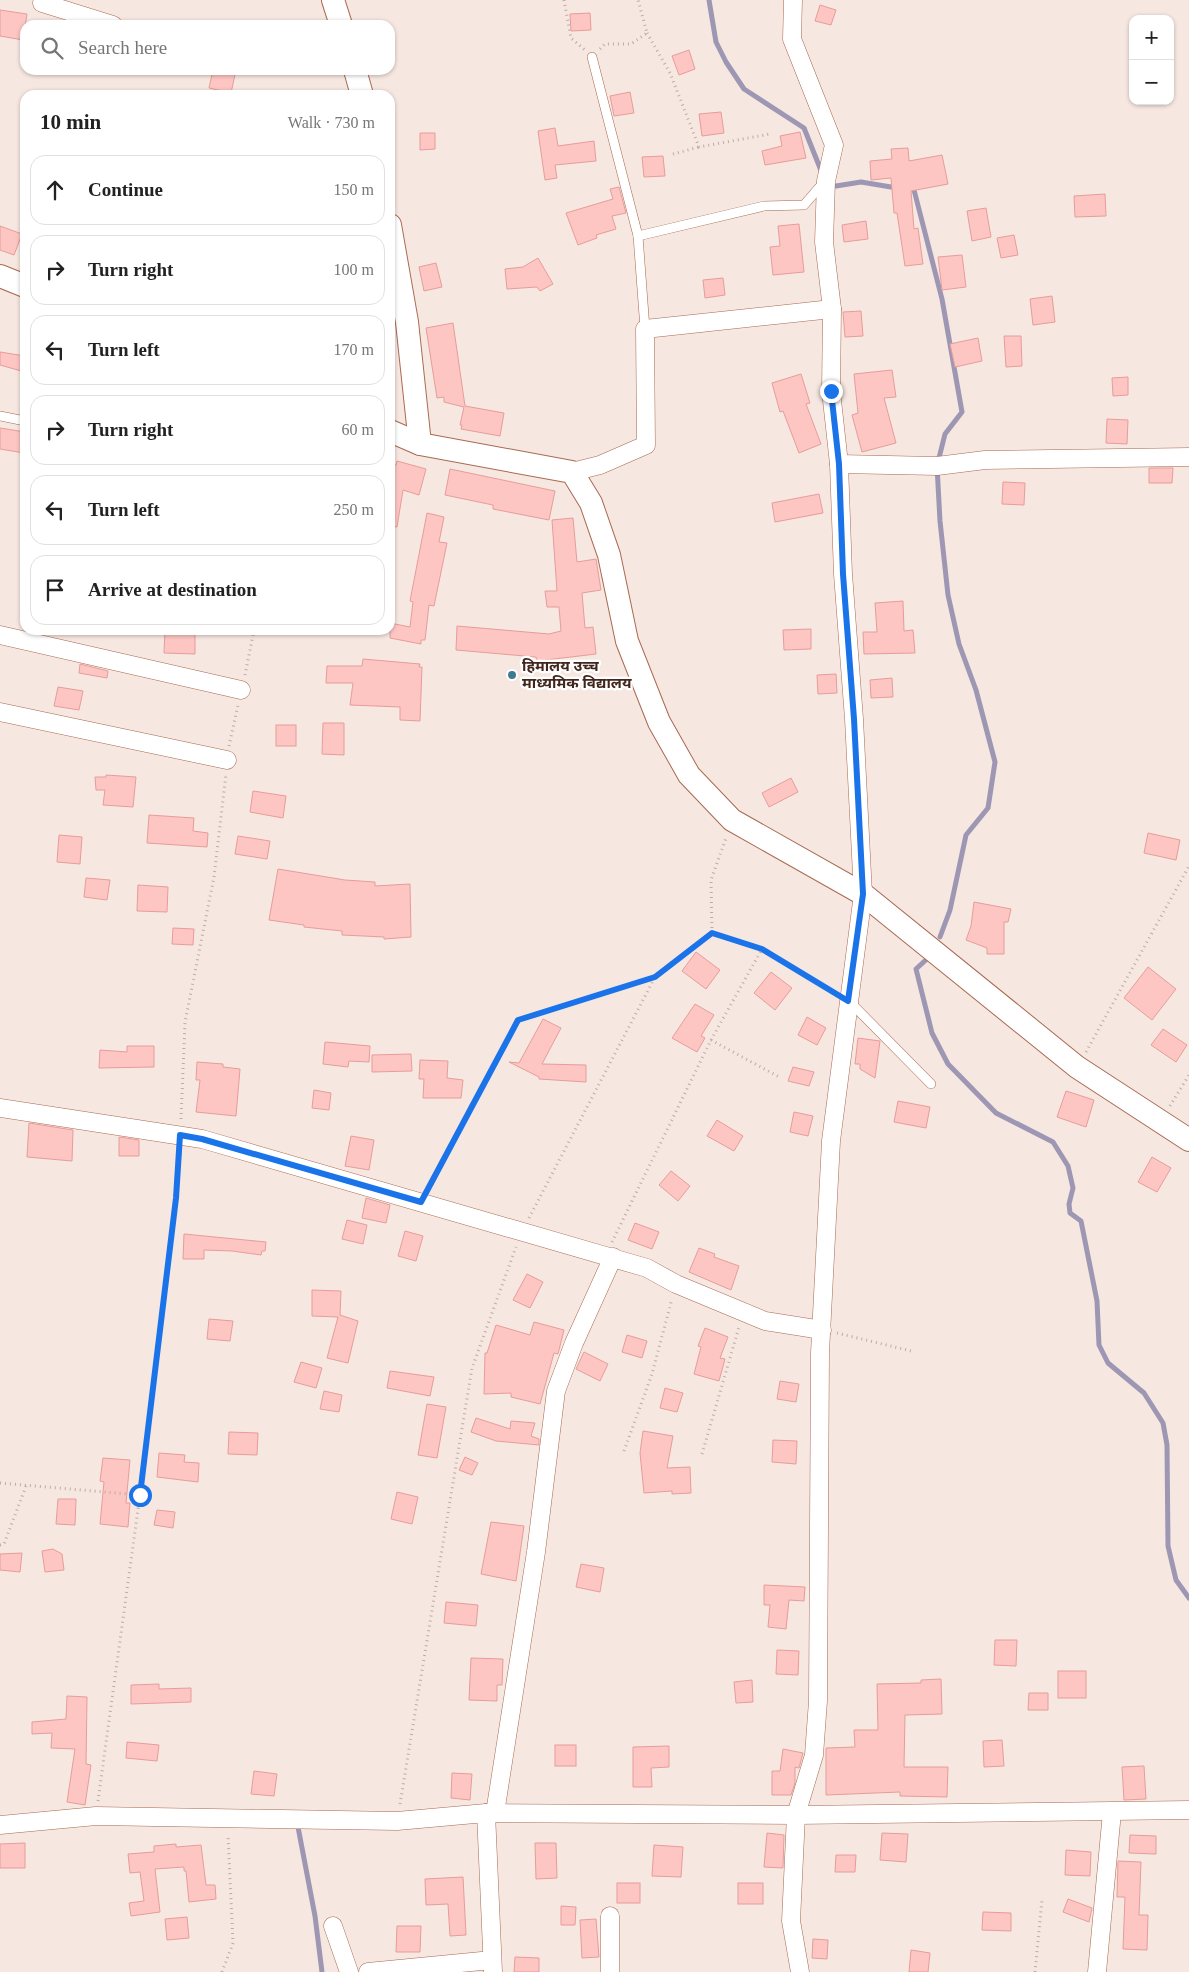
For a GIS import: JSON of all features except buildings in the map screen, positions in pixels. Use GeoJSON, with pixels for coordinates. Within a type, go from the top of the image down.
{"type":"FeatureCollection","features":[{"type":"Feature","properties":{"kind":"street"},"geometry":{"type":"LineString","coordinates":[[333,0],[339,20]]}},
{"type":"Feature","properties":{"kind":"street"},"geometry":{"type":"LineString","coordinates":[[793,0],[792,39],[834,145],[826,181],[824,242],[832,310],[831,391],[839,464],[843,574],[854,719],[863,894],[831,1141],[822,1330],[818,1700],[814,1755],[796,1815],[791,1921],[800,1972]]}},
{"type":"Feature","properties":{"kind":"street"},"geometry":{"type":"LineString","coordinates":[[42,3],[97,20]]}},
{"type":"Feature","properties":{"kind":"street"},"geometry":{"type":"LineString","coordinates":[[356,75],[361,90]]}},
{"type":"Feature","properties":{"kind":"street"},"geometry":{"type":"LineString","coordinates":[[395,252],[408,322],[420,444]]}},
{"type":"Feature","properties":{"kind":"street"},"geometry":{"type":"LineString","coordinates":[[0,276],[20,284]]}},
{"type":"Feature","properties":{"kind":"street"},"geometry":{"type":"LineString","coordinates":[[395,433],[420,444],[572,472],[600,465],[646,444],[645,328],[832,310]]}},
{"type":"Feature","properties":{"kind":"street"},"geometry":{"type":"LineString","coordinates":[[839,464],[937,466],[985,460],[1189,457]]}},
{"type":"Feature","properties":{"kind":"street"},"geometry":{"type":"LineString","coordinates":[[572,472],[591,503],[606,547],[627,641],[659,722],[689,775],[732,820],[863,894],[1077,1067],[1189,1140]]}},
{"type":"Feature","properties":{"kind":"street"},"geometry":{"type":"LineString","coordinates":[[0,635],[241,690]]}},
{"type":"Feature","properties":{"kind":"street"},"geometry":{"type":"LineString","coordinates":[[0,712],[227,760]]}},
{"type":"Feature","properties":{"kind":"street"},"geometry":{"type":"LineString","coordinates":[[0,1108],[202,1139],[522,1230],[647,1268],[676,1284],[765,1321],[822,1330]]}},
{"type":"Feature","properties":{"kind":"street"},"geometry":{"type":"LineString","coordinates":[[368,1972],[492,1966],[491,1813],[536,1552],[550,1425],[556,1391],[609,1256]]}},
{"type":"Feature","properties":{"kind":"street"},"geometry":{"type":"LineString","coordinates":[[0,1825],[96,1816],[397,1822],[491,1813],[796,1815],[1189,1810]]}},
{"type":"Feature","properties":{"kind":"street"},"geometry":{"type":"LineString","coordinates":[[1097,1972],[1112,1812]]}},
{"type":"Feature","properties":{"kind":"street"},"geometry":{"type":"LineString","coordinates":[[610,1916],[610,1972]]}},
{"type":"Feature","properties":{"kind":"street"},"geometry":{"type":"LineString","coordinates":[[333,1926],[349,1972]]}},
{"type":"Feature","properties":{"kind":"lane"},"geometry":{"type":"LineString","coordinates":[[592,57],[638,236],[645,328]]}},
{"type":"Feature","properties":{"kind":"lane"},"geometry":{"type":"LineString","coordinates":[[638,236],[764,206],[804,205],[826,181]]}},
{"type":"Feature","properties":{"kind":"lane"},"geometry":{"type":"LineString","coordinates":[[0,416],[20,420]]}},
{"type":"Feature","properties":{"kind":"lane"},"geometry":{"type":"LineString","coordinates":[[848,1001],[931,1084]]}},
{"type":"Feature","properties":{"kind":"path"},"geometry":{"type":"LineString","coordinates":[[564,0],[571,38],[592,57],[605,44],[631,44],[647,33]]}},
{"type":"Feature","properties":{"kind":"path"},"geometry":{"type":"LineString","coordinates":[[638,0],[647,33],[670,73],[699,147]]}},
{"type":"Feature","properties":{"kind":"path"},"geometry":{"type":"LineString","coordinates":[[673,154],[699,147],[770,134]]}},
{"type":"Feature","properties":{"kind":"path"},"geometry":{"type":"LineString","coordinates":[[96,1816],[140,1495],[175,1208],[185,1022],[214,877],[227,760],[253,635]]}},
{"type":"Feature","properties":{"kind":"path"},"geometry":{"type":"LineString","coordinates":[[712,933],[711,880],[732,820]]}},
{"type":"Feature","properties":{"kind":"path"},"geometry":{"type":"LineString","coordinates":[[1077,1067],[1189,866]]}},
{"type":"Feature","properties":{"kind":"path"},"geometry":{"type":"LineString","coordinates":[[712,933],[762,949],[848,1001]]}},
{"type":"Feature","properties":{"kind":"path"},"geometry":{"type":"LineString","coordinates":[[421,1202],[518,1020],[655,977],[712,933]]}},
{"type":"Feature","properties":{"kind":"path"},"geometry":{"type":"LineString","coordinates":[[609,1256],[710,1040],[762,949]]}},
{"type":"Feature","properties":{"kind":"path"},"geometry":{"type":"LineString","coordinates":[[397,1822],[472,1368],[522,1230],[655,977]]}},
{"type":"Feature","properties":{"kind":"path"},"geometry":{"type":"LineString","coordinates":[[710,1040],[781,1078]]}},
{"type":"Feature","properties":{"kind":"path"},"geometry":{"type":"LineString","coordinates":[[1161,1122],[1189,1075]]}},
{"type":"Feature","properties":{"kind":"path"},"geometry":{"type":"LineString","coordinates":[[624,1451],[652,1374],[676,1284]]}},
{"type":"Feature","properties":{"kind":"path"},"geometry":{"type":"LineString","coordinates":[[702,1454],[744,1312]]}},
{"type":"Feature","properties":{"kind":"path"},"geometry":{"type":"LineString","coordinates":[[822,1330],[911,1351]]}},
{"type":"Feature","properties":{"kind":"path"},"geometry":{"type":"LineString","coordinates":[[0,1483],[140,1495]]}},
{"type":"Feature","properties":{"kind":"path"},"geometry":{"type":"LineString","coordinates":[[0,1545],[4,1544],[26,1486]]}},
{"type":"Feature","properties":{"kind":"path"},"geometry":{"type":"LineString","coordinates":[[222,1972],[233,1943],[227,1820]]}},
{"type":"Feature","properties":{"kind":"path"},"geometry":{"type":"LineString","coordinates":[[1035,1972],[1042,1900]]}},
{"type":"Feature","properties":{"kind":"waterway"},"geometry":{"type":"LineString","coordinates":[[709,0],[716,42],[726,62],[744,89],[804,128],[822,173]]}},
{"type":"Feature","properties":{"kind":"waterway"},"geometry":{"type":"LineString","coordinates":[[836,186],[861,182],[897,188]]}},
{"type":"Feature","properties":{"kind":"waterway"},"geometry":{"type":"LineString","coordinates":[[913,186],[942,299],[962,412],[945,434],[937,466],[940,521],[948,595],[959,644],[976,690],[995,762],[988,808],[966,835],[950,910],[940,937]]}},
{"type":"Feature","properties":{"kind":"waterway"},"geometry":{"type":"LineString","coordinates":[[928,958],[916,969],[932,1033],[948,1064],[996,1113],[1053,1142],[1068,1166],[1073,1188],[1069,1204],[1070,1213],[1081,1221],[1097,1301],[1099,1345],[1108,1363],[1144,1393],[1163,1423],[1167,1445],[1168,1546],[1176,1580],[1189,1598]]}},
{"type":"Feature","properties":{"kind":"waterway"},"geometry":{"type":"LineString","coordinates":[[298,1827],[315,1916],[322,1972]]}},
{"type":"Feature","properties":{"kind":"place","name":"हिमालय उच्च माध्यमिक विद्यालय"},"geometry":{"type":"Point","coordinates":[512,675]}},
{"type":"Feature","properties":{"kind":"route"},"geometry":{"type":"LineString","coordinates":[[140,1495],[176,1198],[180,1135],[202,1139],[421,1202],[518,1020],[655,977],[712,933],[762,949],[848,1001],[863,894],[854,719],[843,574],[839,464],[831,391]]}}]}
